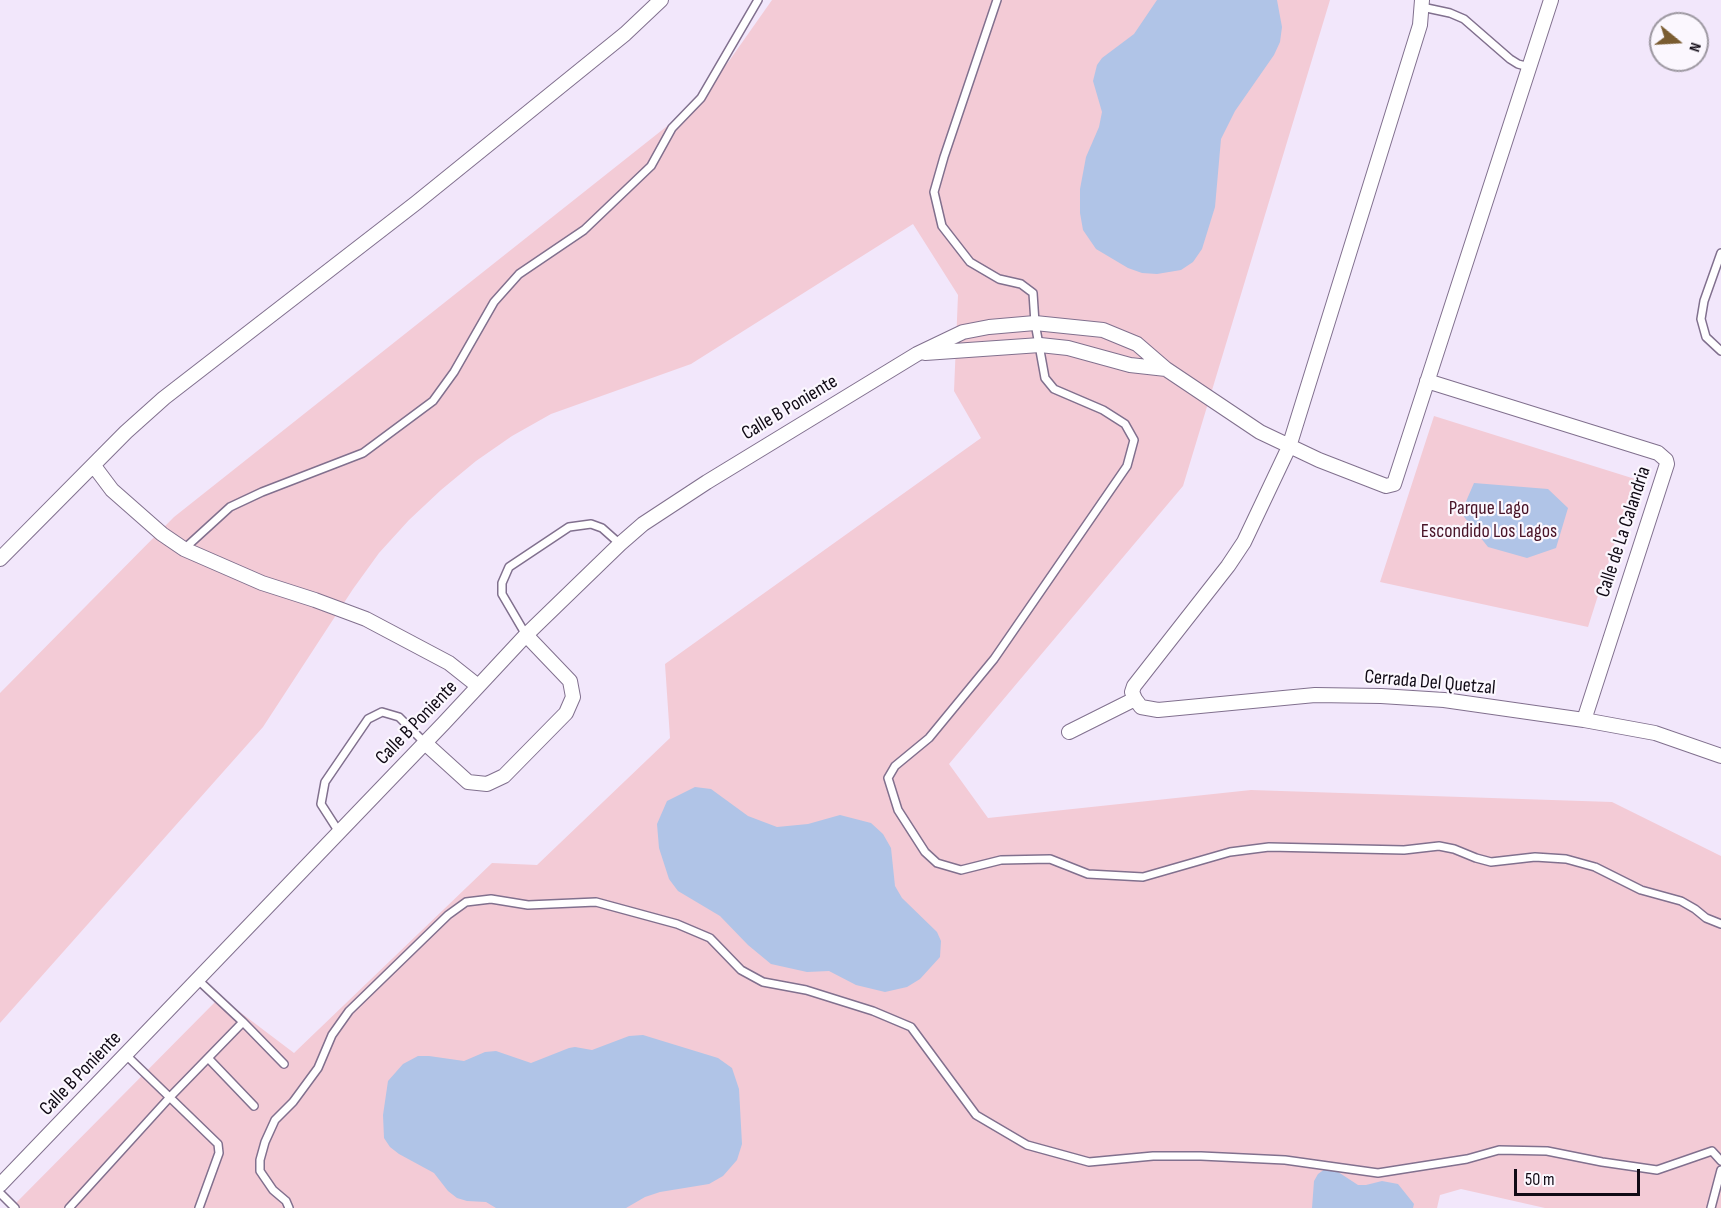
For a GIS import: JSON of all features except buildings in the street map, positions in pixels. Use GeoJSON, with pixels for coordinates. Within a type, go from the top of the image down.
{"type":"FeatureCollection","features":[{"type":"Feature","properties":{"kind":"street"},"geometry":{"type":"LineString","coordinates":[[0,559],[126,432],[164,398],[416,203],[625,34],[661,0]]}},
{"type":"Feature","properties":{"kind":"street"},"geometry":{"type":"LineString","coordinates":[[1166,369],[1260,432],[1289,447],[1391,486],[1395,482],[1551,0]]}},
{"type":"Feature","properties":{"kind":"street"},"geometry":{"type":"LineString","coordinates":[[1069,732],[1135,699],[1132,692],[1134,686],[1228,566],[1244,542],[1289,447],[1416,37],[1422,4]]}},
{"type":"Feature","properties":{"kind":"street","name":"Calle B Poniente"},"geometry":{"type":"LineString","coordinates":[[0,1185],[425,743],[526,634],[643,524],[707,482],[917,354],[963,332],[989,327],[1035,324],[1103,330],[1137,344],[1166,369]]}},
{"type":"Feature","properties":{"kind":"street","name":"Calle B Poniente"},"geometry":{"type":"LineString","coordinates":[[917,354],[1040,345],[1068,348],[1130,365],[1166,369]]}},
{"type":"Feature","properties":{"kind":"street","name":"Calle de La Calandria"},"geometry":{"type":"LineString","coordinates":[[1427,381],[1658,453],[1666,460],[1667,464],[1584,720]]}},
{"type":"Feature","properties":{"kind":"street"},"geometry":{"type":"LineString","coordinates":[[94,466],[112,490],[162,534],[184,549],[262,583],[366,619],[449,663],[478,686]]}},
{"type":"Feature","properties":{"kind":"street"},"geometry":{"type":"LineString","coordinates":[[425,743],[468,782],[487,784],[504,776],[566,713],[573,697],[570,681],[526,634]]}},
{"type":"Feature","properties":{"kind":"street","name":"Cerrada Del Quetzal"},"geometry":{"type":"LineString","coordinates":[[1135,699],[1141,707],[1158,710],[1315,695],[1444,700],[1584,720],[1655,733],[1721,756]]}},
{"type":"Feature","properties":{"kind":"lane"},"geometry":{"type":"LineString","coordinates":[[184,549],[230,507],[262,492],[363,453],[434,401],[454,372],[494,302],[519,274],[584,230],[651,166],[672,128],[701,98],[758,0]]}},
{"type":"Feature","properties":{"kind":"lane"},"geometry":{"type":"LineString","coordinates":[[997,0],[934,192],[942,226],[970,262],[999,279],[1021,284],[1033,293],[1035,324],[1045,378],[1054,389],[1103,410],[1125,424],[1134,440],[1127,466],[994,659],[929,738],[895,766],[888,778],[898,810],[925,852],[937,863],[961,870],[1001,860],[1050,859],[1088,874],[1143,877],[1230,852],[1269,847],[1404,850],[1439,846],[1491,862],[1534,857],[1566,859],[1594,867],[1641,890],[1681,901],[1706,918],[1721,924]]}},
{"type":"Feature","properties":{"kind":"lane"},"geometry":{"type":"LineString","coordinates":[[1422,4],[1464,19],[1510,59],[1529,68]]}},
{"type":"Feature","properties":{"kind":"lane"},"geometry":{"type":"LineString","coordinates":[[1721,253],[1704,301],[1701,319],[1706,337],[1721,351]]}},
{"type":"Feature","properties":{"kind":"lane"},"geometry":{"type":"LineString","coordinates":[[526,634],[502,594],[502,583],[509,567],[569,527],[591,524],[602,528],[620,544]]}},
{"type":"Feature","properties":{"kind":"lane"},"geometry":{"type":"LineString","coordinates":[[339,832],[321,804],[325,782],[368,719],[382,712],[399,717],[425,743]]}},
{"type":"Feature","properties":{"kind":"lane"},"geometry":{"type":"LineString","coordinates":[[289,1208],[286,1201],[273,1190],[260,1172],[260,1160],[265,1142],[275,1120],[293,1102],[318,1068],[332,1035],[349,1011],[448,915],[466,902],[491,899],[528,905],[597,902],[677,924],[710,938],[741,970],[763,982],[806,990],[873,1011],[911,1027],[976,1115],[1027,1145],[1089,1162],[1153,1156],[1201,1156],[1285,1160],[1378,1173],[1467,1159],[1499,1150],[1547,1150],[1602,1162],[1657,1170],[1712,1151],[1721,1161]]}},
{"type":"Feature","properties":{"kind":"lane"},"geometry":{"type":"LineString","coordinates":[[197,979],[284,1064]]}},
{"type":"Feature","properties":{"kind":"lane"},"geometry":{"type":"LineString","coordinates":[[69,1208],[243,1022]]}},
{"type":"Feature","properties":{"kind":"lane"},"geometry":{"type":"LineString","coordinates":[[126,1055],[218,1144],[219,1153],[199,1208]]}},
{"type":"Feature","properties":{"kind":"lane"},"geometry":{"type":"LineString","coordinates":[[208,1058],[254,1106]]}},
{"type":"Feature","properties":{"kind":"lane"},"geometry":{"type":"LineString","coordinates":[[1711,1208],[1721,1170]]}},
{"type":"Feature","properties":{"kind":"lane"},"geometry":{"type":"LineString","coordinates":[[0,1193],[15,1208]]}},
{"type":"Feature","properties":{"kind":"green space"},"geometry":{"type":"Polygon","coordinates":[[[772,0],[1330,0],[1183,486],[949,764],[988,818],[1251,790],[1612,802],[1721,856],[1721,1208],[1545,1208],[1461,1189],[1440,1195],[1437,1208],[11,1208],[220,997],[294,1053],[492,863],[537,865],[670,738],[665,664],[981,438],[954,391],[958,295],[913,224],[691,364],[551,414],[512,436],[476,461],[441,490],[379,553],[263,727],[0,1023],[0,693],[174,517],[671,123],[729,61],[772,0]]]}},
{"type":"Feature","properties":{"kind":"green space","name":"Parque Lago Escondido Los Lagos"},"geometry":{"type":"Polygon","coordinates":[[[1434,416],[1635,479],[1588,627],[1380,582],[1434,416]]]}},
{"type":"Feature","properties":{"kind":"water"},"geometry":{"type":"Polygon","coordinates":[[[1157,0],[1277,0],[1282,27],[1280,42],[1274,55],[1235,111],[1221,139],[1215,207],[1202,249],[1193,262],[1181,270],[1157,274],[1142,273],[1128,268],[1096,249],[1083,230],[1080,189],[1086,157],[1099,127],[1102,112],[1093,81],[1097,65],[1102,58],[1134,34],[1157,0]]]}},
{"type":"Feature","properties":{"kind":"water"},"geometry":{"type":"Polygon","coordinates":[[[1474,483],[1548,489],[1568,508],[1556,548],[1527,558],[1488,547],[1461,513],[1474,483]]]}},
{"type":"Feature","properties":{"kind":"water"},"geometry":{"type":"Polygon","coordinates":[[[695,787],[711,789],[748,816],[777,827],[808,824],[840,815],[871,823],[883,834],[891,848],[895,886],[902,898],[937,932],[941,941],[940,957],[920,979],[907,987],[885,992],[856,985],[829,971],[807,972],[771,964],[748,945],[720,916],[678,891],[669,879],[659,848],[657,824],[667,801],[695,787]]]}},
{"type":"Feature","properties":{"kind":"water"},"geometry":{"type":"Polygon","coordinates":[[[643,1035],[718,1058],[732,1068],[739,1089],[742,1144],[737,1160],[723,1176],[709,1184],[660,1192],[645,1197],[626,1208],[496,1208],[486,1202],[457,1198],[448,1191],[434,1173],[399,1154],[384,1138],[383,1115],[388,1081],[403,1064],[418,1056],[464,1061],[485,1052],[496,1051],[531,1063],[569,1048],[592,1050],[629,1036],[643,1035]]]}},
{"type":"Feature","properties":{"kind":"water"},"geometry":{"type":"Polygon","coordinates":[[[1332,1168],[1358,1185],[1382,1181],[1398,1184],[1414,1204],[1413,1208],[1312,1208],[1314,1181],[1318,1174],[1325,1169],[1332,1168]]]}}]}
